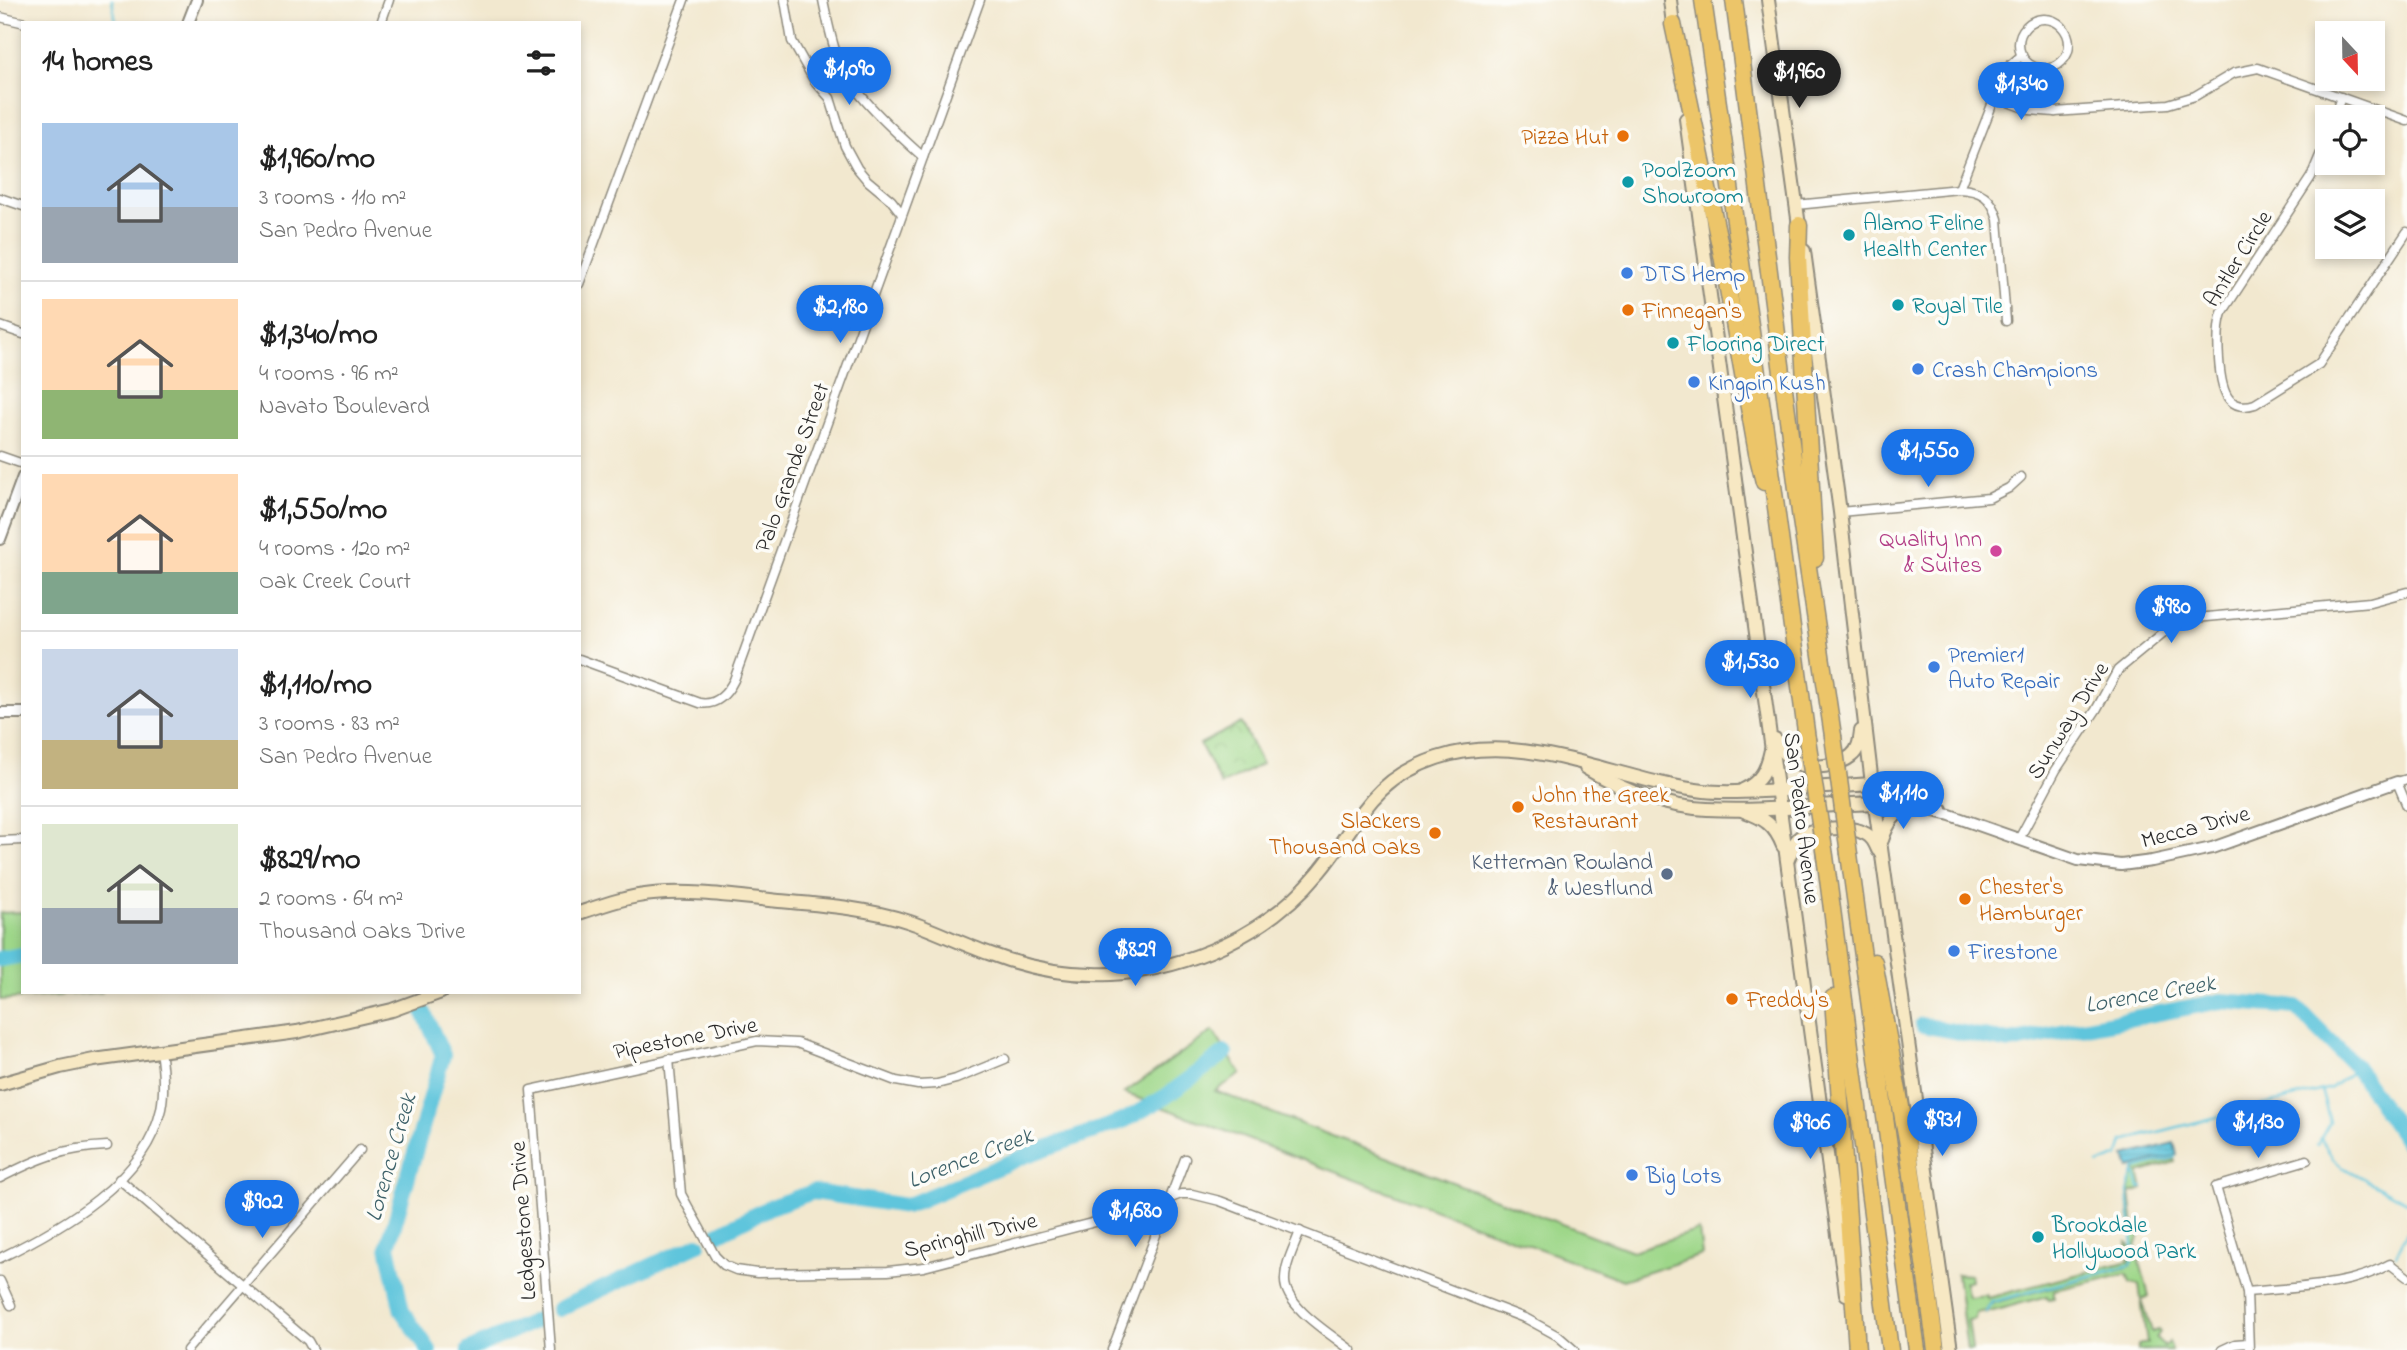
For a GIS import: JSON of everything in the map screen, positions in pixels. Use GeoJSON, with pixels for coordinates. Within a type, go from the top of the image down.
{"type":"FeatureCollection","features":[{"type":"Feature","properties":{"kind":"highway"},"geometry":{"type":"LineString","coordinates":[[1703,0],[1825,856],[1890,1350]]}},
{"type":"Feature","properties":{"kind":"highway"},"geometry":{"type":"LineString","coordinates":[[1734,0],[1801,520],[1917,1350]]}},
{"type":"Feature","properties":{"kind":"highway"},"geometry":{"type":"LineString","coordinates":[[1673,24],[1722,255],[1757,453],[1782,555]]}},
{"type":"Feature","properties":{"kind":"highway"},"geometry":{"type":"LineString","coordinates":[[1798,225],[1815,524],[1815,610]]}},
{"type":"Feature","properties":{"kind":"highway"},"geometry":{"type":"LineString","coordinates":[[1825,856],[1856,1350]]}},
{"type":"Feature","properties":{"kind":"highway"},"geometry":{"type":"LineString","coordinates":[[1853,880],[1872,950],[1907,1139],[1937,1350]]}},
{"type":"Feature","properties":{"kind":"main road","name":"San Pedro Avenue"},"geometry":{"type":"LineString","coordinates":[[1670,0],[1856,1350]]}},
{"type":"Feature","properties":{"kind":"main road"},"geometry":{"type":"LineString","coordinates":[[1768,0],[1840,512],[1863,718],[1951,1350]]}},
{"type":"Feature","properties":{"kind":"main road"},"geometry":{"type":"LineString","coordinates":[[1772,738],[1795,763],[1804,766],[1827,766],[1852,756],[1860,741],[1863,718]]}},
{"type":"Feature","properties":{"kind":"main road"},"geometry":{"type":"LineString","coordinates":[[1738,793],[1759,779],[1767,766],[1772,738]]}},
{"type":"Feature","properties":{"kind":"main road"},"geometry":{"type":"LineString","coordinates":[[581,912],[653,894],[717,894],[864,910],[913,923],[1009,961],[1039,968],[1083,974],[1144,970],[1192,958],[1222,946],[1273,915],[1319,873],[1371,799],[1387,785],[1436,758],[1475,750],[1506,749],[1541,754],[1675,786],[1738,793],[1872,784]]}},
{"type":"Feature","properties":{"kind":"main road","name":"Mecca Drive"},"geometry":{"type":"LineString","coordinates":[[1577,763],[1611,783],[1654,799],[1706,809],[1875,803]]}},
{"type":"Feature","properties":{"kind":"main road"},"geometry":{"type":"LineString","coordinates":[[1881,843],[1888,823],[1896,813],[1910,805]]}},
{"type":"Feature","properties":{"kind":"main road"},"geometry":{"type":"LineString","coordinates":[[1740,809],[1764,818],[1773,827],[1787,859]]}},
{"type":"Feature","properties":{"kind":"main road"},"geometry":{"type":"LineString","coordinates":[[1787,859],[1797,839],[1805,833],[1849,829],[1870,836],[1883,860]]}},
{"type":"Feature","properties":{"kind":"main road"},"geometry":{"type":"LineString","coordinates":[[0,1084],[60,1066],[290,1033],[392,1010],[436,994]]}},
{"type":"Feature","properties":{"kind":"street"},"geometry":{"type":"LineString","coordinates":[[189,21],[197,0]]}},
{"type":"Feature","properties":{"kind":"street"},"geometry":{"type":"LineString","coordinates":[[382,21],[389,0]]}},
{"type":"Feature","properties":{"kind":"street"},"geometry":{"type":"LineString","coordinates":[[581,279],[684,0]]}},
{"type":"Feature","properties":{"kind":"street"},"geometry":{"type":"LineString","coordinates":[[785,0],[792,41],[814,80],[830,98],[845,145],[857,168],[886,195],[901,214]]}},
{"type":"Feature","properties":{"kind":"street"},"geometry":{"type":"LineString","coordinates":[[824,0],[838,60],[845,72],[879,115],[923,157]]}},
{"type":"Feature","properties":{"kind":"street","name":"Palo Grande Street"},"geometry":{"type":"LineString","coordinates":[[581,660],[700,703],[712,703],[723,696],[734,680],[980,0]]}},
{"type":"Feature","properties":{"kind":"street"},"geometry":{"type":"LineString","coordinates":[[0,17],[21,22]]}},
{"type":"Feature","properties":{"kind":"street"},"geometry":{"type":"LineString","coordinates":[[2049,19],[2066,33],[2068,50],[2059,64],[2043,69],[2034,67],[2022,55],[2020,37],[2034,21],[2049,19]]}},
{"type":"Feature","properties":{"kind":"street"},"geometry":{"type":"LineString","coordinates":[[1959,189],[2006,69],[2022,55]]}},
{"type":"Feature","properties":{"kind":"street"},"geometry":{"type":"LineString","coordinates":[[1995,97],[2030,110],[2070,113],[2183,101],[2234,73],[2258,68],[2407,121]]}},
{"type":"Feature","properties":{"kind":"street"},"geometry":{"type":"LineString","coordinates":[[2000,84],[2036,98],[2055,112]]}},
{"type":"Feature","properties":{"kind":"street"},"geometry":{"type":"LineString","coordinates":[[2338,105],[2341,97]]}},
{"type":"Feature","properties":{"kind":"street","name":"Antler Circle"},"geometry":{"type":"LineString","coordinates":[[2315,167],[2222,313],[2218,325],[2224,389],[2228,398],[2236,405],[2246,407],[2255,404],[2319,364],[2407,232]]}},
{"type":"Feature","properties":{"kind":"street"},"geometry":{"type":"LineString","coordinates":[[1796,205],[1959,189],[1983,194],[1995,208],[1998,219],[2006,321]]}},
{"type":"Feature","properties":{"kind":"street"},"geometry":{"type":"LineString","coordinates":[[0,198],[21,205]]}},
{"type":"Feature","properties":{"kind":"street"},"geometry":{"type":"LineString","coordinates":[[0,326],[21,333]]}},
{"type":"Feature","properties":{"kind":"street"},"geometry":{"type":"LineString","coordinates":[[0,456],[21,463]]}},
{"type":"Feature","properties":{"kind":"street"},"geometry":{"type":"LineString","coordinates":[[1840,512],[1989,498],[2009,488],[2021,477]]}},
{"type":"Feature","properties":{"kind":"street"},"geometry":{"type":"LineString","coordinates":[[0,539],[21,482]]}},
{"type":"Feature","properties":{"kind":"street","name":"Sunway Drive"},"geometry":{"type":"LineString","coordinates":[[2019,839],[2056,770],[2096,710],[2118,670],[2175,623],[2196,618],[2371,601],[2407,592]]}},
{"type":"Feature","properties":{"kind":"street"},"geometry":{"type":"LineString","coordinates":[[0,713],[21,713]]}},
{"type":"Feature","properties":{"kind":"street"},"geometry":{"type":"LineString","coordinates":[[2402,780],[2407,806]]}},
{"type":"Feature","properties":{"kind":"street","name":"Mecca Drive"},"geometry":{"type":"LineString","coordinates":[[1875,803],[1910,805],[1950,815],[2078,860],[2121,865],[2212,848],[2402,780]]}},
{"type":"Feature","properties":{"kind":"street","name":"Mecca Drive"},"geometry":{"type":"LineString","coordinates":[[1872,784],[1891,785],[1912,791],[1950,815]]}},
{"type":"Feature","properties":{"kind":"street"},"geometry":{"type":"LineString","coordinates":[[0,841],[21,840]]}},
{"type":"Feature","properties":{"kind":"street","name":"Pipestone Drive"},"geometry":{"type":"LineString","coordinates":[[531,1090],[744,1043],[797,1043],[896,1081],[928,1085],[956,1079],[1004,1059]]}},
{"type":"Feature","properties":{"kind":"street"},"geometry":{"type":"LineString","coordinates":[[0,1258],[54,1229],[101,1196],[119,1180],[146,1148],[157,1124],[163,1085],[160,1051]]}},
{"type":"Feature","properties":{"kind":"street","name":"Springhill Drive"},"geometry":{"type":"LineString","coordinates":[[669,1059],[681,1194],[715,1256],[724,1265],[736,1270],[757,1273],[888,1271],[925,1267],[1142,1210],[1171,1197],[1192,1194],[1300,1231],[1527,1319],[1551,1331],[1574,1350]]}},
{"type":"Feature","properties":{"kind":"street","name":"Ledgestone Drive"},"geometry":{"type":"LineString","coordinates":[[531,1090],[551,1350]]}},
{"type":"Feature","properties":{"kind":"street"},"geometry":{"type":"LineString","coordinates":[[0,1178],[53,1154],[71,1149],[107,1146]]}},
{"type":"Feature","properties":{"kind":"street"},"geometry":{"type":"LineString","coordinates":[[187,1350],[360,1150]]}},
{"type":"Feature","properties":{"kind":"street"},"geometry":{"type":"LineString","coordinates":[[1112,1350],[1185,1159]]}},
{"type":"Feature","properties":{"kind":"street"},"geometry":{"type":"LineString","coordinates":[[2222,1350],[2235,1345],[2249,1346],[2247,1292],[2216,1187],[2307,1160]]}},
{"type":"Feature","properties":{"kind":"street"},"geometry":{"type":"LineString","coordinates":[[119,1180],[308,1341],[313,1350]]}},
{"type":"Feature","properties":{"kind":"street"},"geometry":{"type":"LineString","coordinates":[[1300,1231],[1285,1273],[1286,1290],[1297,1306],[1351,1350]]}},
{"type":"Feature","properties":{"kind":"street"},"geometry":{"type":"LineString","coordinates":[[2247,1292],[2340,1281],[2380,1270],[2390,1264],[2407,1277]]}},
{"type":"Feature","properties":{"kind":"street"},"geometry":{"type":"LineString","coordinates":[[0,1282],[11,1305]]}},
{"type":"Feature","properties":{"kind":"green space"},"geometry":{"type":"Polygon","coordinates":[[[1241,723],[1262,764],[1221,785],[1200,744],[1241,723]]]}},
{"type":"Feature","properties":{"kind":"green space"},"geometry":{"type":"Polygon","coordinates":[[[21,912],[21,994],[77,994],[0,1000],[0,913],[21,912]]]}},
{"type":"Feature","properties":{"kind":"green space"},"geometry":{"type":"Polygon","coordinates":[[[1213,1031],[1241,1074],[1215,1091],[1632,1251],[1699,1230],[1702,1255],[1623,1280],[1124,1093],[1213,1031]]]}},
{"type":"Feature","properties":{"kind":"green space"},"geometry":{"type":"Polygon","coordinates":[[[2174,1159],[2175,1162],[2139,1173],[2143,1189],[2130,1193],[2134,1227],[2143,1226],[2136,1247],[2149,1296],[2142,1300],[2152,1332],[2159,1330],[2156,1338],[2164,1346],[2169,1342],[2172,1350],[2138,1350],[2138,1345],[2147,1343],[2139,1285],[2130,1283],[2127,1274],[2054,1290],[2054,1298],[2048,1299],[2047,1296],[1986,1313],[1993,1303],[2131,1266],[2135,1257],[2129,1211],[2130,1188],[2133,1177],[2138,1168],[2174,1159]]]}},
{"type":"Feature","properties":{"kind":"green space"},"geometry":{"type":"Polygon","coordinates":[[[2127,1242],[2133,1254],[2127,1267],[1991,1302],[1986,1311],[1976,1313],[1975,1319],[1968,1320],[1972,1350],[1967,1350],[1957,1274],[1970,1275],[1971,1280],[1964,1282],[1968,1297],[1986,1295],[1987,1298],[2129,1261],[2127,1242]]]}},
{"type":"Feature","properties":{"kind":"water"},"geometry":{"type":"Polygon","coordinates":[[[2174,1143],[2177,1155],[2129,1168],[2125,1156],[2174,1143]]]}},
{"type":"Feature","properties":{"kind":"waterway"},"geometry":{"type":"LineString","coordinates":[[112,0],[116,21]]}},
{"type":"Feature","properties":{"kind":"waterway","name":"Lorence Creek"},"geometry":{"type":"LineString","coordinates":[[0,959],[21,955]]}},
{"type":"Feature","properties":{"kind":"waterway","name":"Lorence Creek"},"geometry":{"type":"LineString","coordinates":[[1922,1025],[2010,1042],[2221,1001],[2296,1007],[2355,1066],[2407,1143]]}},
{"type":"Feature","properties":{"kind":"waterway","name":"Lorence Creek"},"geometry":{"type":"LineString","coordinates":[[424,1013],[443,1055],[388,1246],[402,1311],[429,1350]]}},
{"type":"Feature","properties":{"kind":"waterway","name":"Lorence Creek"},"geometry":{"type":"LineString","coordinates":[[716,1235],[770,1207],[813,1192],[906,1206],[1027,1155],[1125,1120],[1165,1097],[1225,1053]]}},
{"type":"Feature","properties":{"kind":"waterway"},"geometry":{"type":"LineString","coordinates":[[2098,1164],[2119,1156],[2123,1141],[2331,1088],[2352,1072],[2355,1066]]}},
{"type":"Feature","properties":{"kind":"waterway"},"geometry":{"type":"LineString","coordinates":[[2317,1145],[2330,1122],[2321,1090]]}},
{"type":"Feature","properties":{"kind":"waterway"},"geometry":{"type":"LineString","coordinates":[[2321,1139],[2333,1159],[2342,1167],[2407,1202]]}},
{"type":"Feature","properties":{"kind":"waterway"},"geometry":{"type":"LineString","coordinates":[[1986,1312],[1992,1302],[2131,1265],[2134,1257],[2128,1192],[2135,1169],[2175,1157]]}},
{"type":"Feature","properties":{"kind":"waterway"},"geometry":{"type":"LineString","coordinates":[[2135,1173],[2140,1188],[2143,1187]]}},
{"type":"Feature","properties":{"kind":"waterway"},"geometry":{"type":"LineString","coordinates":[[2396,1255],[2407,1232]]}},
{"type":"Feature","properties":{"kind":"waterway","name":"Lorence Creek"},"geometry":{"type":"LineString","coordinates":[[559,1309],[698,1244]]}},
{"type":"Feature","properties":{"kind":"waterway","name":"Lorence Creek"},"geometry":{"type":"LineString","coordinates":[[469,1350],[539,1319]]}},
{"type":"Feature","properties":{"kind":"place","name":"Pizza Hut"},"geometry":{"type":"Point","coordinates":[1623,136]}},
{"type":"Feature","properties":{"kind":"place","name":"PoolZoom Showroom"},"geometry":{"type":"Point","coordinates":[1628,182]}},
{"type":"Feature","properties":{"kind":"place","name":"Alamo Feline Health Center"},"geometry":{"type":"Point","coordinates":[1849,235]}},
{"type":"Feature","properties":{"kind":"place","name":"DTS Hemp"},"geometry":{"type":"Point","coordinates":[1627,273]}},
{"type":"Feature","properties":{"kind":"place","name":"Royal Tile"},"geometry":{"type":"Point","coordinates":[1898,305]}},
{"type":"Feature","properties":{"kind":"place","name":"Finnegan's"},"geometry":{"type":"Point","coordinates":[1628,310]}},
{"type":"Feature","properties":{"kind":"place","name":"Flooring Direct"},"geometry":{"type":"Point","coordinates":[1673,343]}},
{"type":"Feature","properties":{"kind":"place","name":"Crash Champions"},"geometry":{"type":"Point","coordinates":[1918,369]}},
{"type":"Feature","properties":{"kind":"place","name":"Kingpin Kush"},"geometry":{"type":"Point","coordinates":[1694,382]}},
{"type":"Feature","properties":{"kind":"place","name":"Quality Inn & Suites"},"geometry":{"type":"Point","coordinates":[1996,551]}},
{"type":"Feature","properties":{"kind":"place","name":"Premier1 Auto Repair"},"geometry":{"type":"Point","coordinates":[1934,667]}},
{"type":"Feature","properties":{"kind":"place","name":"John the Greek Restaurant"},"geometry":{"type":"Point","coordinates":[1518,807]}},
{"type":"Feature","properties":{"kind":"place","name":"Slackers Thousand Oaks"},"geometry":{"type":"Point","coordinates":[1435,833]}},
{"type":"Feature","properties":{"kind":"place","name":"Ketterman Rowland & Westlund"},"geometry":{"type":"Point","coordinates":[1667,874]}},
{"type":"Feature","properties":{"kind":"place","name":"Chester's Hamburger"},"geometry":{"type":"Point","coordinates":[1965,899]}},
{"type":"Feature","properties":{"kind":"place","name":"Firestone"},"geometry":{"type":"Point","coordinates":[1954,951]}},
{"type":"Feature","properties":{"kind":"place","name":"Freddy's"},"geometry":{"type":"Point","coordinates":[1732,999]}},
{"type":"Feature","properties":{"kind":"place","name":"Big Lots"},"geometry":{"type":"Point","coordinates":[1632,1175]}},
{"type":"Feature","properties":{"kind":"place","name":"Brookdale Hollywood Park"},"geometry":{"type":"Point","coordinates":[2038,1237]}}]}
